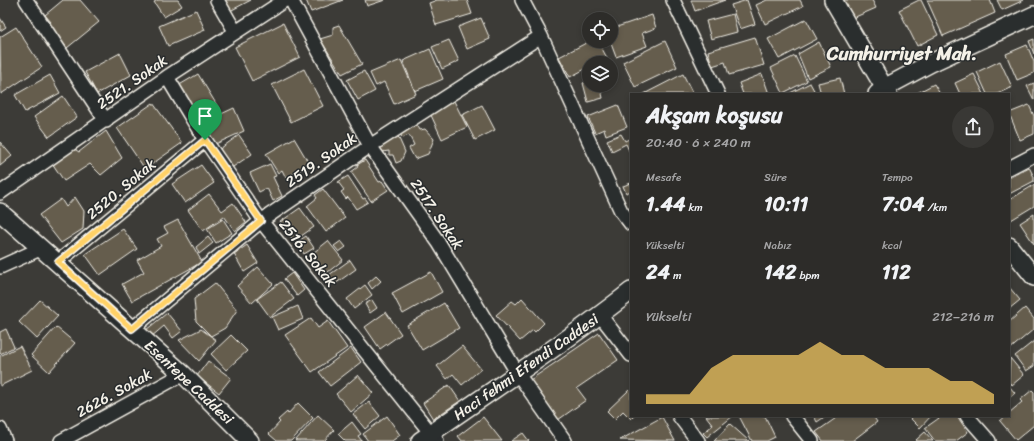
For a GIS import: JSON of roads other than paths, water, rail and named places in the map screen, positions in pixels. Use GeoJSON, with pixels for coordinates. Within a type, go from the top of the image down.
{"type":"FeatureCollection","features":[{"type":"Feature","properties":{"kind":"street"},"geometry":{"type":"LineString","coordinates":[[26,0],[106,121]]}},
{"type":"Feature","properties":{"kind":"street"},"geometry":{"type":"LineString","coordinates":[[217,0],[235,31]]}},
{"type":"Feature","properties":{"kind":"street","name":"2521. Sokak"},"geometry":{"type":"LineString","coordinates":[[0,194],[106,121],[167,76],[285,0]]}},
{"type":"Feature","properties":{"kind":"street","name":"2517. Sokak"},"geometry":{"type":"LineString","coordinates":[[291,0],[370,146],[439,243],[518,374],[565,441]]}},
{"type":"Feature","properties":{"kind":"street"},"geometry":{"type":"LineString","coordinates":[[522,0],[541,36],[621,211],[630,223]]}},
{"type":"Feature","properties":{"kind":"street"},"geometry":{"type":"LineString","coordinates":[[673,0],[718,93]]}},
{"type":"Feature","properties":{"kind":"street"},"geometry":{"type":"LineString","coordinates":[[833,0],[883,92],[931,63],[1034,15]]}},
{"type":"Feature","properties":{"kind":"street","name":"2519. Sokak"},"geometry":{"type":"LineString","coordinates":[[132,329],[261,221],[370,146],[541,36]]}},
{"type":"Feature","properties":{"kind":"street","name":"2516. Sokak"},"geometry":{"type":"LineString","coordinates":[[167,76],[205,140],[261,221],[429,438]]}},
{"type":"Feature","properties":{"kind":"street","name":"2520. Sokak"},"geometry":{"type":"LineString","coordinates":[[58,262],[205,140]]}},
{"type":"Feature","properties":{"kind":"street"},"geometry":{"type":"LineString","coordinates":[[1010,167],[1034,154]]}},
{"type":"Feature","properties":{"kind":"street","name":"Esentepe Caddesi"},"geometry":{"type":"LineString","coordinates":[[0,212],[183,374],[250,441]]}},
{"type":"Feature","properties":{"kind":"street"},"geometry":{"type":"LineString","coordinates":[[1010,247],[1034,277]]}},
{"type":"Feature","properties":{"kind":"street"},"geometry":{"type":"LineString","coordinates":[[0,267],[42,248]]}},
{"type":"Feature","properties":{"kind":"street","name":"Haci fehmi Efendi Caddesi"},"geometry":{"type":"LineString","coordinates":[[429,438],[630,292]]}},
{"type":"Feature","properties":{"kind":"street"},"geometry":{"type":"LineString","coordinates":[[600,315],[630,354]]}},
{"type":"Feature","properties":{"kind":"street","name":"2626. Sokak"},"geometry":{"type":"LineString","coordinates":[[61,441],[183,374]]}},
{"type":"Feature","properties":{"kind":"street"},"geometry":{"type":"LineString","coordinates":[[680,417],[698,441]]}},
{"type":"Feature","properties":{"kind":"street"},"geometry":{"type":"LineString","coordinates":[[793,417],[812,441]]}},
{"type":"Feature","properties":{"kind":"street"},"geometry":{"type":"LineString","coordinates":[[968,417],[989,441]]}},
{"type":"Feature","properties":{"kind":"street"},"geometry":{"type":"LineString","coordinates":[[0,429],[5,441]]}},
{"type":"Feature","properties":{"kind":"district","name":"Cumhurriyet Mah."},"geometry":{"type":"Point","coordinates":[902,53]}}]}
